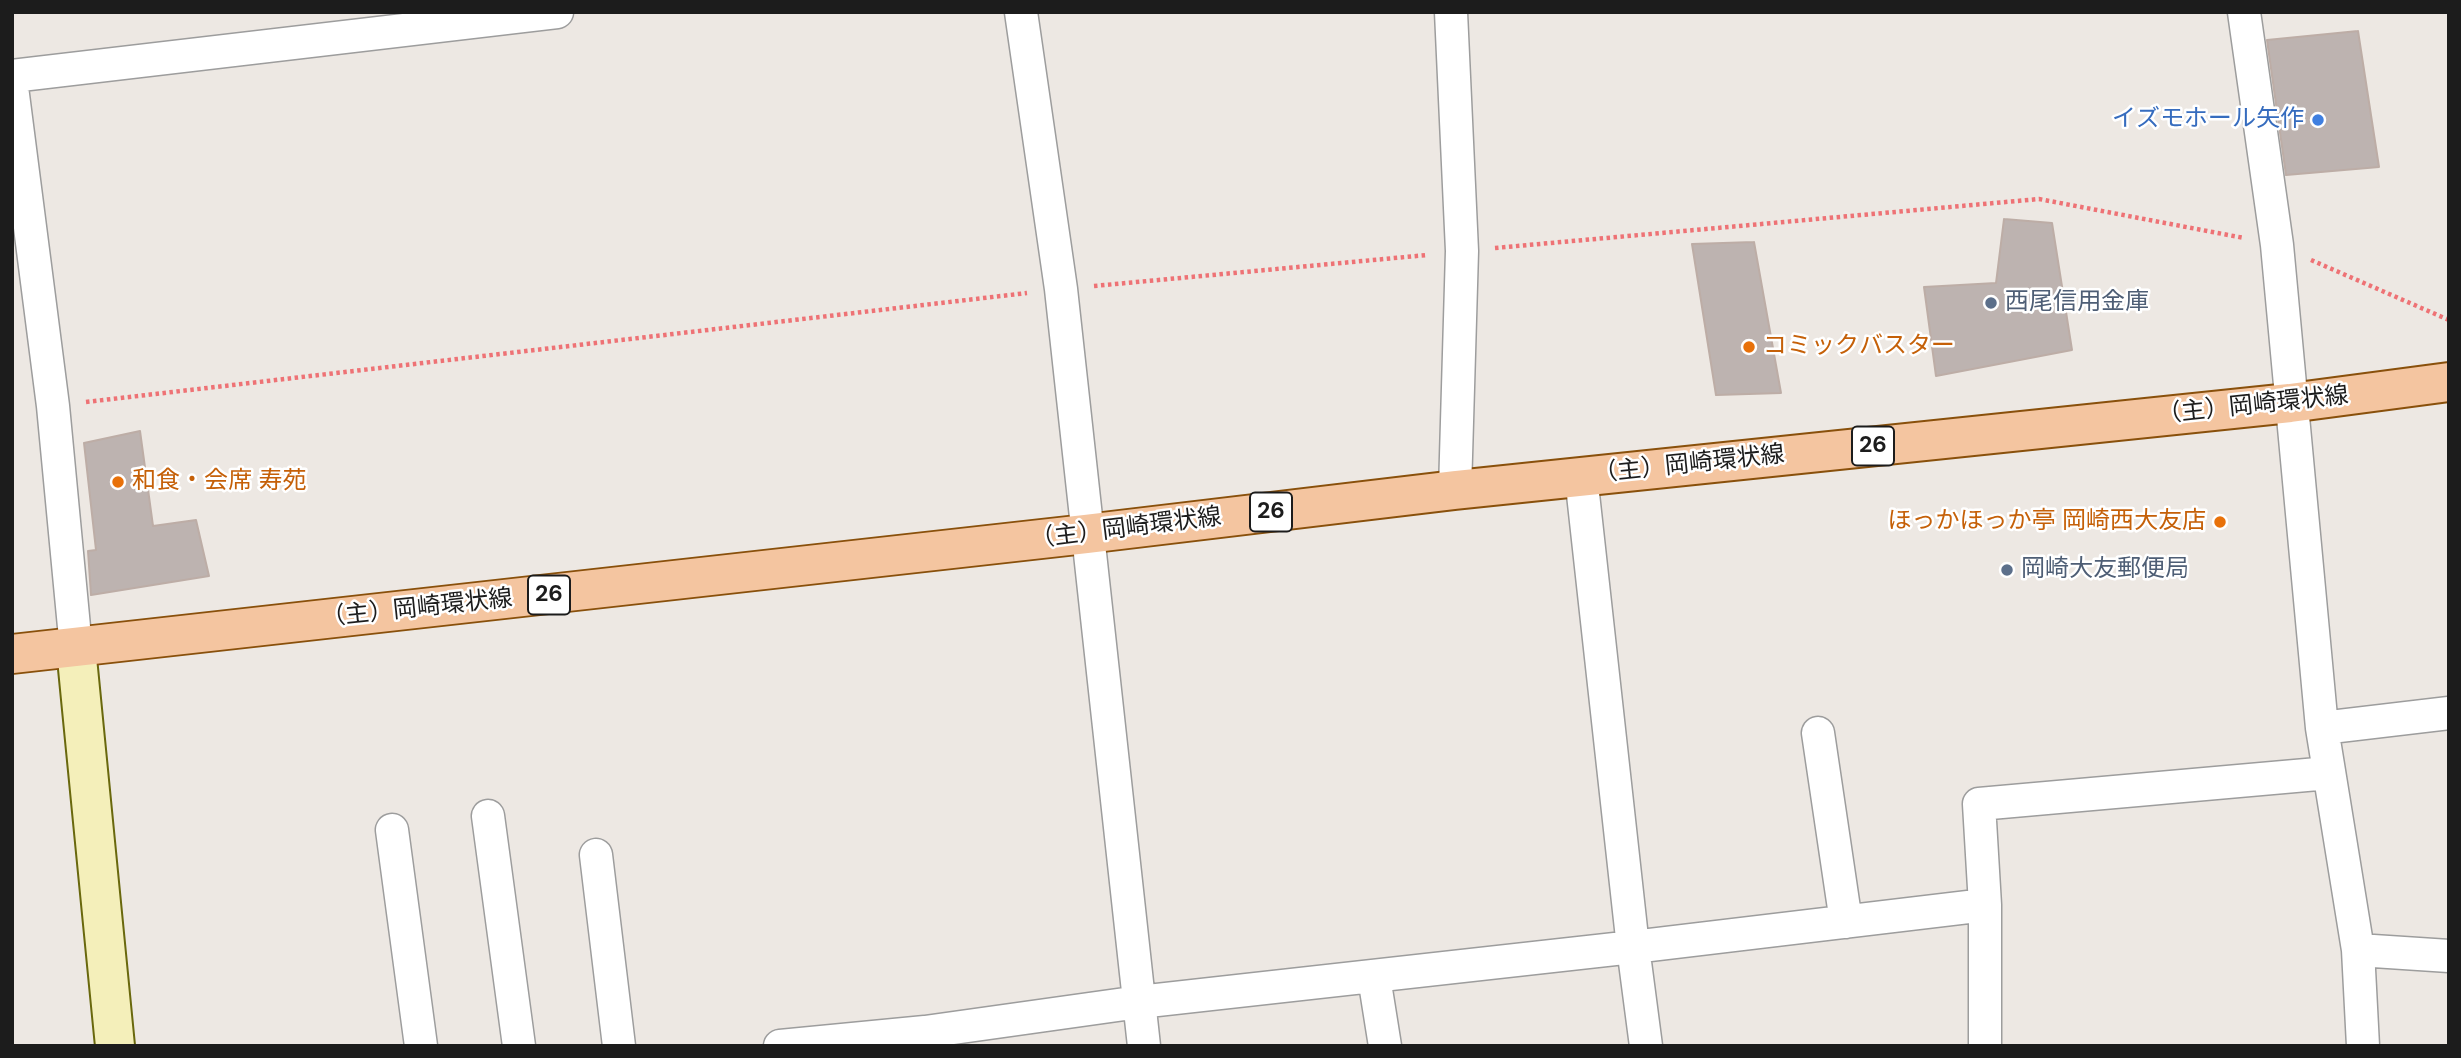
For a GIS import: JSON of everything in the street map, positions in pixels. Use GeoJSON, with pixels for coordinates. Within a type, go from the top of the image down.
{"type":"FeatureCollection","features":[{"type":"Feature","properties":{"kind":"main road","name":"（主）岡崎環状線"},"geometry":{"type":"LineString","coordinates":[[12,654],[1581,476],[2290,403],[2449,382]]}},
{"type":"Feature","properties":{"kind":"street"},"geometry":{"type":"LineString","coordinates":[[12,76],[557,12]]}},
{"type":"Feature","properties":{"kind":"street"},"geometry":{"type":"LineString","coordinates":[[1021,12],[1061,289],[1144,1046]]}},
{"type":"Feature","properties":{"kind":"street"},"geometry":{"type":"LineString","coordinates":[[1451,12],[1462,251],[1455,490]]}},
{"type":"Feature","properties":{"kind":"street"},"geometry":{"type":"LineString","coordinates":[[2244,12],[2277,245],[2322,729],[2358,950],[2363,1046]]}},
{"type":"Feature","properties":{"kind":"street"},"geometry":{"type":"LineString","coordinates":[[12,87],[53,406],[115,1046]]}},
{"type":"Feature","properties":{"kind":"street"},"geometry":{"type":"LineString","coordinates":[[1581,476],[1646,1046]]}},
{"type":"Feature","properties":{"kind":"street"},"geometry":{"type":"LineString","coordinates":[[2322,729],[2449,713]]}},
{"type":"Feature","properties":{"kind":"street"},"geometry":{"type":"LineString","coordinates":[[1818,733],[1846,922]]}},
{"type":"Feature","properties":{"kind":"street"},"geometry":{"type":"LineString","coordinates":[[1986,1046],[1985,905],[1979,804],[2329,773]]}},
{"type":"Feature","properties":{"kind":"street"},"geometry":{"type":"LineString","coordinates":[[488,816],[519,1046]]}},
{"type":"Feature","properties":{"kind":"street"},"geometry":{"type":"LineString","coordinates":[[392,830],[421,1046]]}},
{"type":"Feature","properties":{"kind":"street"},"geometry":{"type":"LineString","coordinates":[[596,855],[619,1046]]}},
{"type":"Feature","properties":{"kind":"street"},"geometry":{"type":"LineString","coordinates":[[780,1046],[925,1032],[1139,1002],[1985,905]]}},
{"type":"Feature","properties":{"kind":"street"},"geometry":{"type":"LineString","coordinates":[[2358,950],[2449,956]]}},
{"type":"Feature","properties":{"kind":"street"},"geometry":{"type":"LineString","coordinates":[[1374,977],[1384,1046]]}},
{"type":"Feature","properties":{"kind":"path"},"geometry":{"type":"LineString","coordinates":[[53,406],[1061,289],[2039,199],[2277,245],[2449,320]]}},
{"type":"Feature","properties":{"kind":"building"},"geometry":{"type":"Polygon","coordinates":[[[2358,31],[2379,167],[2286,175],[2267,40],[2358,31]]]}},
{"type":"Feature","properties":{"kind":"building"},"geometry":{"type":"Polygon","coordinates":[[[2004,219],[2052,223],[2072,350],[1936,376],[1924,287],[1996,283],[2004,219]]]}},
{"type":"Feature","properties":{"kind":"building"},"geometry":{"type":"Polygon","coordinates":[[[1754,242],[1781,393],[1716,395],[1692,244],[1754,242]]]}},
{"type":"Feature","properties":{"kind":"building","name":"和食・会席 寿苑"},"geometry":{"type":"Polygon","coordinates":[[[140,431],[153,526],[196,520],[209,576],[91,595],[88,551],[96,550],[84,443],[140,431]]]}},
{"type":"Feature","properties":{"kind":"place","name":"イズモホール矢作"},"geometry":{"type":"Point","coordinates":[2318,120]}},
{"type":"Feature","properties":{"kind":"place","name":"西尾信用金庫"},"geometry":{"type":"Point","coordinates":[1991,303]}},
{"type":"Feature","properties":{"kind":"place","name":"コミックバスター"},"geometry":{"type":"Point","coordinates":[1749,347]}},
{"type":"Feature","properties":{"kind":"place","name":"和食・会席 寿苑"},"geometry":{"type":"Point","coordinates":[118,482]}},
{"type":"Feature","properties":{"kind":"place","name":"ほっかほっか亭 岡崎西大友店"},"geometry":{"type":"Point","coordinates":[2220,522]}},
{"type":"Feature","properties":{"kind":"place","name":"岡崎大友郵便局"},"geometry":{"type":"Point","coordinates":[2007,570]}}]}
